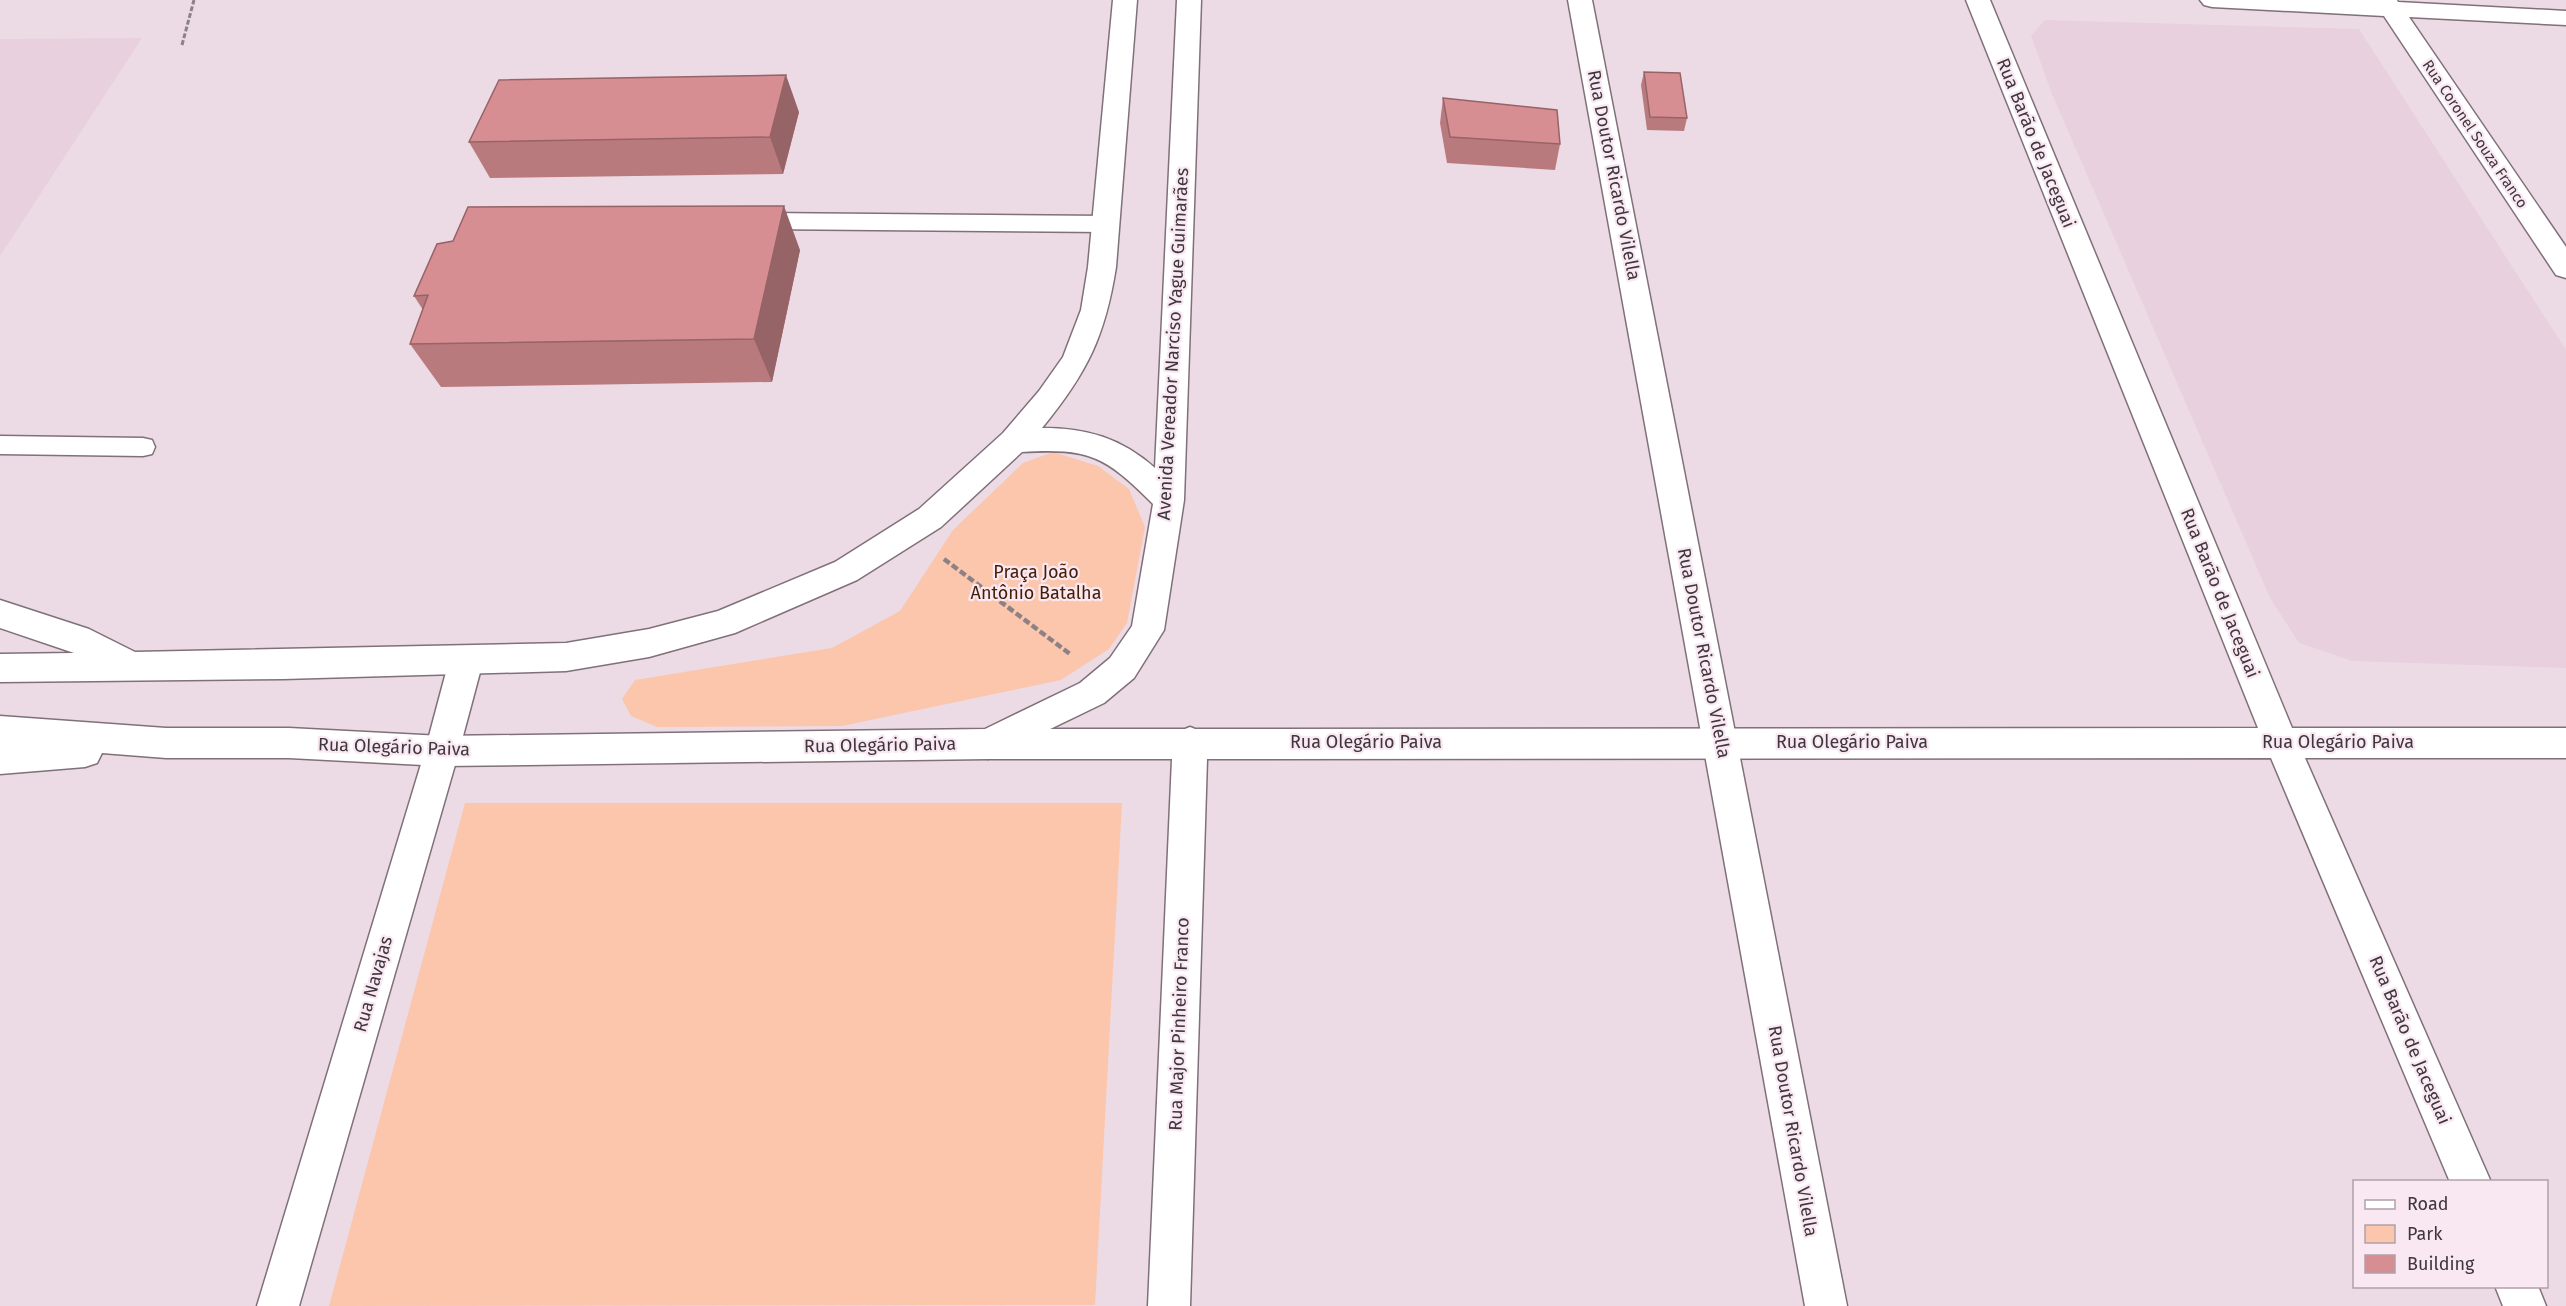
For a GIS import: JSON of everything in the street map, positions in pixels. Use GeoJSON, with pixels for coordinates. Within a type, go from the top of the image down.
{"type":"FeatureCollection","features":[{"type":"Feature","properties":{"kind":"street"},"geometry":{"type":"LineString","coordinates":[[0,668],[466,661],[566,657],[649,643],[723,623],[846,571],[930,518],[1014,441],[1049,399],[1076,360],[1095,310],[1107,224],[1125,0]]}},
{"type":"Feature","properties":{"kind":"street","name":"Avenida Vereador Narciso Yague Guimarães"},"geometry":{"type":"LineString","coordinates":[[988,744],[1092,693],[1122,668],[1148,630],[1169,500],[1189,0]]}},
{"type":"Feature","properties":{"kind":"street","name":"Rua Doutor Ricardo Vilella"},"geometry":{"type":"LineString","coordinates":[[1580,0],[1826,1306]]}},
{"type":"Feature","properties":{"kind":"street","name":"Rua Barão de Jaceguai"},"geometry":{"type":"LineString","coordinates":[[1978,0],[2281,742],[2470,1180]]}},
{"type":"Feature","properties":{"kind":"street"},"geometry":{"type":"LineString","coordinates":[[2212,0],[2388,5],[2566,18]]}},
{"type":"Feature","properties":{"kind":"street","name":"Rua Coronel Souza Franco"},"geometry":{"type":"LineString","coordinates":[[2388,5],[2566,268]]}},
{"type":"Feature","properties":{"kind":"street"},"geometry":{"type":"LineString","coordinates":[[1014,441],[1066,438],[1094,442],[1118,453],[1169,500]]}},
{"type":"Feature","properties":{"kind":"street"},"geometry":{"type":"LineString","coordinates":[[0,614],[77,639],[132,666]]}},
{"type":"Feature","properties":{"kind":"street","name":"Rua Navajas"},"geometry":{"type":"LineString","coordinates":[[278,1306],[442,751],[466,661]]}},
{"type":"Feature","properties":{"kind":"street"},"geometry":{"type":"LineString","coordinates":[[0,731],[166,743]]}},
{"type":"Feature","properties":{"kind":"street","name":"Rua Olegário Paiva"},"geometry":{"type":"LineString","coordinates":[[166,743],[289,743],[442,751],[1190,742],[2566,743]]}},
{"type":"Feature","properties":{"kind":"street","name":"Rua Major Pinheiro Franco"},"geometry":{"type":"LineString","coordinates":[[1169,1306],[1190,742]]}},
{"type":"Feature","properties":{"kind":"street"},"geometry":{"type":"LineString","coordinates":[[0,759],[42,757],[166,743]]}},
{"type":"Feature","properties":{"kind":"street"},"geometry":{"type":"LineString","coordinates":[[2516,1288],[2525,1306]]}},
{"type":"Feature","properties":{"kind":"lane"},"geometry":{"type":"LineString","coordinates":[[739,220],[1107,224]]}},
{"type":"Feature","properties":{"kind":"lane"},"geometry":{"type":"LineString","coordinates":[[0,445],[143,447]]}},
{"type":"Feature","properties":{"kind":"path"},"geometry":{"type":"LineString","coordinates":[[182,45],[194,0]]}},
{"type":"Feature","properties":{"kind":"path"},"geometry":{"type":"LineString","coordinates":[[908,532],[1107,681]]}},
{"type":"Feature","properties":{"kind":"shaded area"},"geometry":{"type":"Polygon","coordinates":[[[2045,20],[2359,29],[2566,350],[2566,668],[2352,661],[2299,643],[2270,598],[2052,94],[2031,36],[2045,20]]]}},
{"type":"Feature","properties":{"kind":"shaded area"},"geometry":{"type":"Polygon","coordinates":[[[142,38],[0,256],[0,39],[142,38]]]}},
{"type":"Feature","properties":{"kind":"green space","name":"Praça João Antônio Batalha"},"geometry":{"type":"Polygon","coordinates":[[[1053,452],[1098,466],[1129,489],[1145,527],[1127,623],[1109,649],[1061,680],[842,726],[657,727],[631,716],[622,699],[635,680],[832,648],[900,611],[953,530],[1023,463],[1053,452]]]}},
{"type":"Feature","properties":{"kind":"green space"},"geometry":{"type":"Polygon","coordinates":[[[465,803],[1122,803],[1095,1305],[329,1306],[465,803]]]}},
{"type":"Feature","properties":{"kind":"building"},"geometry":{"type":"Polygon","coordinates":[[[1644,72],[1680,73],[1687,118],[1650,117],[1644,72]]]}},
{"type":"Feature","properties":{"kind":"building"},"geometry":{"type":"Polygon","coordinates":[[[786,75],[770,137],[469,142],[499,80],[786,75]]]}},
{"type":"Feature","properties":{"kind":"building"},"geometry":{"type":"Polygon","coordinates":[[[1443,98],[1557,110],[1560,144],[1450,137],[1443,98]]]}},
{"type":"Feature","properties":{"kind":"building"},"geometry":{"type":"Polygon","coordinates":[[[784,206],[754,339],[410,344],[428,295],[414,296],[437,244],[453,241],[468,207],[784,206]]]}}]}
